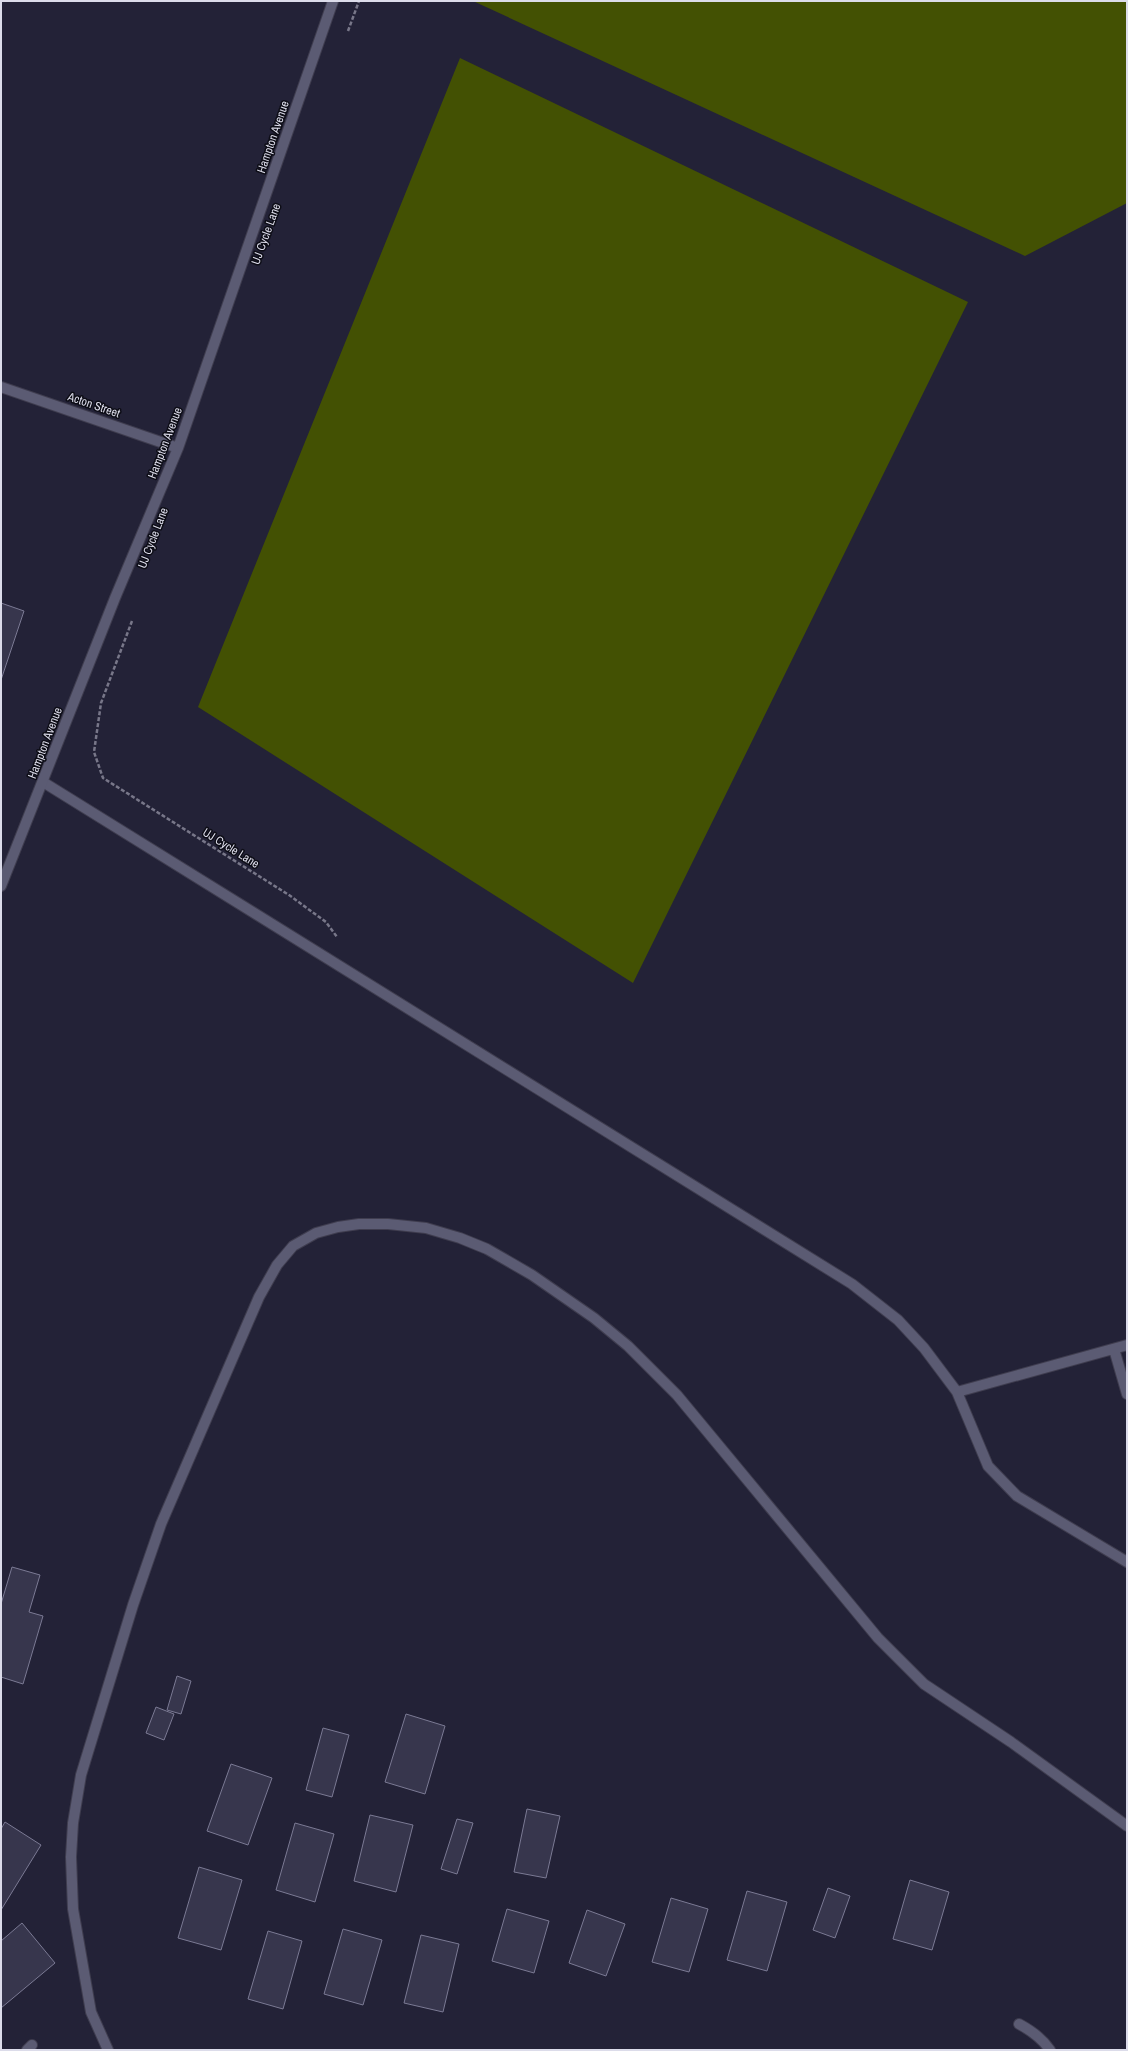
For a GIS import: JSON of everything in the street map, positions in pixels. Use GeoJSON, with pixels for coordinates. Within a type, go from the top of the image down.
{"type":"FeatureCollection","features":[{"type":"Feature","properties":{"kind":"street","name":"Hampton Avenue"},"geometry":{"type":"LineString","coordinates":[[1,886],[44,782],[116,598],[178,448],[333,1]]}},
{"type":"Feature","properties":{"kind":"street","name":"Acton Street"},"geometry":{"type":"LineString","coordinates":[[1,387],[178,448]]}},
{"type":"Feature","properties":{"kind":"street"},"geometry":{"type":"LineString","coordinates":[[44,782],[852,1284],[898,1320],[924,1348],[957,1392],[988,1466],[1004,1484],[1017,1496],[1127,1562]]}},
{"type":"Feature","properties":{"kind":"street"},"geometry":{"type":"LineString","coordinates":[[108,2050],[91,2012],[73,1909],[71,1857],[73,1822],[81,1775],[133,1605],[161,1524],[258,1297],[277,1265],[294,1246],[316,1233],[338,1227],[359,1224],[388,1224],[426,1228],[460,1238],[487,1249],[532,1275],[594,1318],[628,1346],[677,1395],[878,1638],[924,1684],[1011,1742],[1127,1826]]}},
{"type":"Feature","properties":{"kind":"street"},"geometry":{"type":"LineString","coordinates":[[957,1392],[1127,1345]]}},
{"type":"Feature","properties":{"kind":"street"},"geometry":{"type":"LineString","coordinates":[[1114,1349],[1127,1394]]}},
{"type":"Feature","properties":{"kind":"street"},"geometry":{"type":"LineString","coordinates":[[1019,2024],[1032,2031],[1050,2050]]}},
{"type":"Feature","properties":{"kind":"path"},"geometry":{"type":"LineString","coordinates":[[346,38],[359,1]]}},
{"type":"Feature","properties":{"kind":"path","name":"UJ Cycle Lane"},"geometry":{"type":"LineString","coordinates":[[135,613],[101,703],[94,752],[103,778],[289,895],[326,922],[339,941],[352,974]]}},
{"type":"Feature","properties":{"kind":"green space"},"geometry":{"type":"Polygon","coordinates":[[[473,1],[1127,1],[1127,203],[1025,256],[473,1]]]}},
{"type":"Feature","properties":{"kind":"green space"},"geometry":{"type":"Polygon","coordinates":[[[460,58],[968,302],[633,983],[198,707],[460,58]]]}},
{"type":"Feature","properties":{"kind":"building"},"geometry":{"type":"Polygon","coordinates":[[[1,603],[24,611],[1,680],[1,603]]]}},
{"type":"Feature","properties":{"kind":"building"},"geometry":{"type":"Polygon","coordinates":[[[12,1567],[40,1575],[29,1612],[43,1616],[23,1684],[1,1677],[1,1604],[12,1567]]]}},
{"type":"Feature","properties":{"kind":"building"},"geometry":{"type":"Polygon","coordinates":[[[177,1676],[191,1681],[181,1714],[167,1710],[177,1676]]]}},
{"type":"Feature","properties":{"kind":"building"},"geometry":{"type":"Polygon","coordinates":[[[156,1707],[174,1714],[164,1740],[146,1733],[156,1707]]]}},
{"type":"Feature","properties":{"kind":"building"},"geometry":{"type":"Polygon","coordinates":[[[406,1714],[445,1726],[425,1794],[385,1782],[406,1714]]]}},
{"type":"Feature","properties":{"kind":"building"},"geometry":{"type":"Polygon","coordinates":[[[323,1728],[349,1735],[332,1797],[306,1790],[323,1728]]]}},
{"type":"Feature","properties":{"kind":"building"},"geometry":{"type":"Polygon","coordinates":[[[231,1764],[272,1778],[248,1845],[207,1831],[231,1764]]]}},
{"type":"Feature","properties":{"kind":"building"},"geometry":{"type":"Polygon","coordinates":[[[527,1809],[560,1816],[546,1878],[514,1872],[527,1809]]]}},
{"type":"Feature","properties":{"kind":"building"},"geometry":{"type":"Polygon","coordinates":[[[370,1815],[413,1825],[396,1892],[354,1881],[370,1815]]]}},
{"type":"Feature","properties":{"kind":"building"},"geometry":{"type":"Polygon","coordinates":[[[457,1819],[473,1823],[457,1874],[441,1869],[457,1819]]]}},
{"type":"Feature","properties":{"kind":"building"},"geometry":{"type":"Polygon","coordinates":[[[5,1822],[41,1845],[1,1910],[1,1829],[5,1822]]]}},
{"type":"Feature","properties":{"kind":"building"},"geometry":{"type":"Polygon","coordinates":[[[295,1823],[334,1834],[315,1902],[276,1890],[295,1823]]]}},
{"type":"Feature","properties":{"kind":"building"},"geometry":{"type":"Polygon","coordinates":[[[199,1867],[242,1880],[221,1950],[178,1938],[199,1867]]]}},
{"type":"Feature","properties":{"kind":"building"},"geometry":{"type":"Polygon","coordinates":[[[910,1880],[949,1892],[932,1950],[893,1939],[910,1880]]]}},
{"type":"Feature","properties":{"kind":"building"},"geometry":{"type":"Polygon","coordinates":[[[828,1888],[850,1896],[835,1938],[813,1930],[828,1888]]]}},
{"type":"Feature","properties":{"kind":"building"},"geometry":{"type":"Polygon","coordinates":[[[747,1891],[787,1902],[767,1971],[727,1960],[747,1891]]]}},
{"type":"Feature","properties":{"kind":"building"},"geometry":{"type":"Polygon","coordinates":[[[671,1898],[708,1909],[689,1972],[652,1962],[671,1898]]]}},
{"type":"Feature","properties":{"kind":"building"},"geometry":{"type":"Polygon","coordinates":[[[507,1909],[549,1921],[534,1973],[492,1961],[507,1909]]]}},
{"type":"Feature","properties":{"kind":"building"},"geometry":{"type":"Polygon","coordinates":[[[587,1910],[625,1924],[606,1976],[569,1963],[587,1910]]]}},
{"type":"Feature","properties":{"kind":"building"},"geometry":{"type":"Polygon","coordinates":[[[22,1923],[55,1963],[1,2008],[1,1941],[22,1923]]]}},
{"type":"Feature","properties":{"kind":"building"},"geometry":{"type":"Polygon","coordinates":[[[343,1929],[382,1940],[363,2005],[324,1994],[343,1929]]]}},
{"type":"Feature","properties":{"kind":"building"},"geometry":{"type":"Polygon","coordinates":[[[268,1931],[302,1941],[283,2009],[248,1999],[268,1931]]]}},
{"type":"Feature","properties":{"kind":"building"},"geometry":{"type":"Polygon","coordinates":[[[421,1935],[459,1944],[443,2012],[404,2003],[421,1935]]]}}]}
